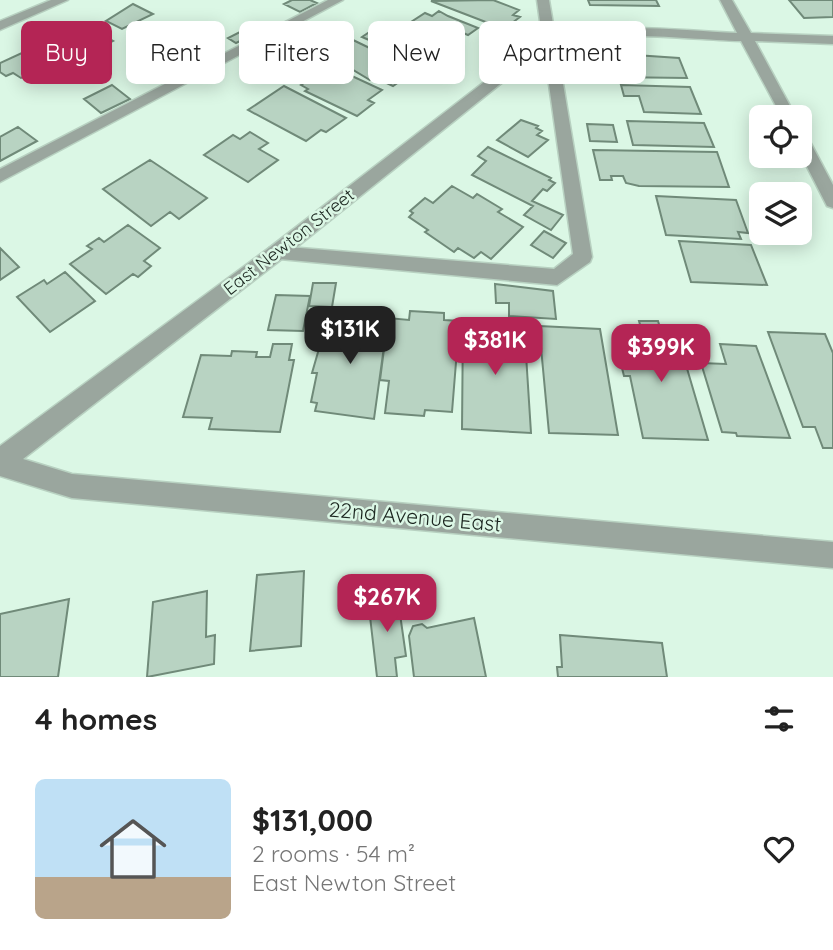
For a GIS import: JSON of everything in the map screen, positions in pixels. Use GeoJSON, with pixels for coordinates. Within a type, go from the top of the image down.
{"type":"FeatureCollection","features":[{"type":"Feature","properties":{"kind":"street"},"geometry":{"type":"LineString","coordinates":[[0,26],[62,0]]}},
{"type":"Feature","properties":{"kind":"street"},"geometry":{"type":"LineString","coordinates":[[0,176],[337,0]]}},
{"type":"Feature","properties":{"kind":"street"},"geometry":{"type":"LineString","coordinates":[[543,0],[546,21]]}},
{"type":"Feature","properties":{"kind":"street"},"geometry":{"type":"LineString","coordinates":[[726,0],[783,105]]}},
{"type":"Feature","properties":{"kind":"street","name":"East Newton Street"},"geometry":{"type":"LineString","coordinates":[[646,35],[833,40]]}},
{"type":"Feature","properties":{"kind":"street","name":"East Newton Street"},"geometry":{"type":"LineString","coordinates":[[0,463],[276,253],[491,84]]}},
{"type":"Feature","properties":{"kind":"street"},"geometry":{"type":"LineString","coordinates":[[276,253],[557,277],[583,257],[556,84]]}},
{"type":"Feature","properties":{"kind":"street"},"geometry":{"type":"LineString","coordinates":[[812,161],[833,202]]}},
{"type":"Feature","properties":{"kind":"street","name":"22nd Avenue East"},"geometry":{"type":"LineString","coordinates":[[0,463],[72,486],[833,555]]}},
{"type":"Feature","properties":{"kind":"building"},"geometry":{"type":"Polygon","coordinates":[[[292,0],[310,0],[317,3],[300,12],[284,4],[292,0]]]}},
{"type":"Feature","properties":{"kind":"building"},"geometry":{"type":"Polygon","coordinates":[[[493,0],[519,10],[513,15],[520,17],[515,21],[483,21],[431,1],[493,0]]]}},
{"type":"Feature","properties":{"kind":"building"},"geometry":{"type":"Polygon","coordinates":[[[588,0],[656,0],[659,6],[590,5],[588,0]]]}},
{"type":"Feature","properties":{"kind":"building"},"geometry":{"type":"Polygon","coordinates":[[[789,0],[833,0],[833,17],[804,18],[789,0]]]}},
{"type":"Feature","properties":{"kind":"building"},"geometry":{"type":"Polygon","coordinates":[[[133,4],[153,14],[139,21],[126,21],[126,27],[122,29],[112,24],[112,21],[106,21],[133,4]]]}},
{"type":"Feature","properties":{"kind":"building"},"geometry":{"type":"Polygon","coordinates":[[[439,11],[460,21],[413,21],[425,13],[432,16],[439,11]]]}},
{"type":"Feature","properties":{"kind":"building"},"geometry":{"type":"Polygon","coordinates":[[[465,23],[478,28],[468,35],[465,34],[465,23]]]}},
{"type":"Feature","properties":{"kind":"building"},"geometry":{"type":"Polygon","coordinates":[[[239,32],[239,42],[236,43],[228,38],[239,32]]]}},
{"type":"Feature","properties":{"kind":"building"},"geometry":{"type":"Polygon","coordinates":[[[354,40],[368,47],[368,79],[354,70],[354,40]]]}},
{"type":"Feature","properties":{"kind":"building"},"geometry":{"type":"Polygon","coordinates":[[[21,53],[21,78],[13,73],[6,76],[0,72],[0,63],[21,53]]]}},
{"type":"Feature","properties":{"kind":"building"},"geometry":{"type":"Polygon","coordinates":[[[646,56],[679,58],[687,78],[646,77],[646,56]]]}},
{"type":"Feature","properties":{"kind":"building"},"geometry":{"type":"Polygon","coordinates":[[[354,77],[382,90],[368,100],[374,103],[357,116],[305,91],[308,89],[301,85],[354,84],[354,77]]]}},
{"type":"Feature","properties":{"kind":"building"},"geometry":{"type":"Polygon","coordinates":[[[112,85],[130,99],[101,113],[84,99],[112,85]]]}},
{"type":"Feature","properties":{"kind":"building"},"geometry":{"type":"Polygon","coordinates":[[[621,85],[690,87],[701,114],[644,112],[639,96],[624,96],[621,85]]]}},
{"type":"Feature","properties":{"kind":"building"},"geometry":{"type":"Polygon","coordinates":[[[284,86],[346,118],[326,132],[321,130],[306,141],[248,110],[284,86]]]}},
{"type":"Feature","properties":{"kind":"building"},"geometry":{"type":"Polygon","coordinates":[[[521,120],[538,126],[536,128],[542,131],[537,135],[548,140],[528,157],[497,140],[521,120]]]}},
{"type":"Feature","properties":{"kind":"building"},"geometry":{"type":"Polygon","coordinates":[[[627,121],[704,123],[714,147],[633,145],[627,121]]]}},
{"type":"Feature","properties":{"kind":"building"},"geometry":{"type":"Polygon","coordinates":[[[587,124],[613,125],[617,142],[590,141],[587,124]]]}},
{"type":"Feature","properties":{"kind":"building"},"geometry":{"type":"Polygon","coordinates":[[[18,127],[37,141],[0,161],[0,137],[18,127]]]}},
{"type":"Feature","properties":{"kind":"building"},"geometry":{"type":"Polygon","coordinates":[[[250,132],[268,143],[259,149],[278,160],[248,182],[204,155],[233,135],[240,139],[250,132]]]}},
{"type":"Feature","properties":{"kind":"building"},"geometry":{"type":"Polygon","coordinates":[[[488,147],[551,178],[549,180],[555,183],[547,191],[543,189],[532,201],[563,215],[551,230],[524,215],[533,206],[472,175],[486,161],[478,156],[488,147]]]}},
{"type":"Feature","properties":{"kind":"building"},"geometry":{"type":"Polygon","coordinates":[[[593,150],[717,152],[729,187],[639,186],[626,183],[623,176],[600,180],[593,150]]]}},
{"type":"Feature","properties":{"kind":"building"},"geometry":{"type":"Polygon","coordinates":[[[150,160],[207,198],[179,219],[170,212],[151,226],[103,189],[150,160]]]}},
{"type":"Feature","properties":{"kind":"building"},"geometry":{"type":"Polygon","coordinates":[[[452,186],[473,198],[477,194],[502,209],[498,212],[523,227],[491,259],[481,252],[474,258],[458,248],[454,252],[409,217],[413,213],[410,211],[425,198],[433,203],[452,186]]]}},
{"type":"Feature","properties":{"kind":"building"},"geometry":{"type":"Polygon","coordinates":[[[656,196],[736,200],[748,233],[738,232],[741,239],[666,235],[656,196]]]}},
{"type":"Feature","properties":{"kind":"building"},"geometry":{"type":"Polygon","coordinates":[[[128,225],[160,248],[144,261],[151,266],[138,277],[133,274],[106,294],[70,264],[92,249],[87,246],[99,238],[104,242],[128,225]]]}},
{"type":"Feature","properties":{"kind":"building"},"geometry":{"type":"Polygon","coordinates":[[[544,231],[566,243],[553,258],[531,245],[544,231]]]}},
{"type":"Feature","properties":{"kind":"building"},"geometry":{"type":"Polygon","coordinates":[[[679,241],[751,245],[767,285],[691,282],[679,241]]]}},
{"type":"Feature","properties":{"kind":"building"},"geometry":{"type":"Polygon","coordinates":[[[0,248],[19,267],[0,280],[0,248]]]}},
{"type":"Feature","properties":{"kind":"building"},"geometry":{"type":"Polygon","coordinates":[[[65,272],[95,301],[50,332],[17,297],[44,280],[47,284],[65,272]]]}},
{"type":"Feature","properties":{"kind":"building"},"geometry":{"type":"Polygon","coordinates":[[[313,283],[336,283],[332,307],[309,306],[313,283]]]}},
{"type":"Feature","properties":{"kind":"building"},"geometry":{"type":"Polygon","coordinates":[[[495,284],[553,291],[556,319],[509,316],[509,303],[496,303],[495,284]]]}},
{"type":"Feature","properties":{"kind":"building"},"geometry":{"type":"Polygon","coordinates":[[[276,295],[310,296],[303,331],[268,330],[276,295]]]}},
{"type":"Feature","properties":{"kind":"building"},"geometry":{"type":"Polygon","coordinates":[[[410,311],[444,313],[444,320],[461,321],[461,351],[457,350],[452,412],[425,410],[424,416],[385,413],[389,381],[380,380],[388,318],[409,320],[410,311]]]}},
{"type":"Feature","properties":{"kind":"building"},"geometry":{"type":"Polygon","coordinates":[[[329,314],[388,318],[374,419],[315,411],[317,403],[311,402],[317,373],[312,373],[329,314]]]}},
{"type":"Feature","properties":{"kind":"building"},"geometry":{"type":"Polygon","coordinates":[[[463,320],[524,323],[531,433],[462,429],[463,320]]]}},
{"type":"Feature","properties":{"kind":"building"},"geometry":{"type":"Polygon","coordinates":[[[639,321],[658,321],[661,331],[676,331],[708,440],[643,438],[630,376],[624,376],[619,356],[626,356],[620,328],[641,328],[639,321]]]}},
{"type":"Feature","properties":{"kind":"building"},"geometry":{"type":"Polygon","coordinates":[[[539,326],[600,329],[618,435],[549,433],[539,326]]]}},
{"type":"Feature","properties":{"kind":"building"},"geometry":{"type":"Polygon","coordinates":[[[768,332],[825,334],[833,353],[833,448],[823,448],[815,427],[803,427],[768,332]]]}},
{"type":"Feature","properties":{"kind":"building"},"geometry":{"type":"Polygon","coordinates":[[[273,344],[292,344],[289,360],[294,360],[280,432],[209,429],[212,418],[183,417],[201,355],[231,356],[232,351],[257,352],[256,357],[270,357],[273,344]]]}},
{"type":"Feature","properties":{"kind":"building"},"geometry":{"type":"Polygon","coordinates":[[[720,344],[756,346],[790,438],[737,436],[736,433],[722,432],[701,363],[726,364],[720,344]]]}},
{"type":"Feature","properties":{"kind":"building"},"geometry":{"type":"Polygon","coordinates":[[[304,571],[301,646],[250,651],[257,575],[304,571]]]}},
{"type":"Feature","properties":{"kind":"building"},"geometry":{"type":"Polygon","coordinates":[[[207,591],[206,637],[215,635],[214,664],[147,677],[153,602],[207,591]]]}},
{"type":"Feature","properties":{"kind":"building"},"geometry":{"type":"Polygon","coordinates":[[[397,593],[406,656],[395,658],[397,677],[377,677],[368,599],[397,593]]]}},
{"type":"Feature","properties":{"kind":"building"},"geometry":{"type":"Polygon","coordinates":[[[69,599],[58,677],[0,677],[0,614],[69,599]]]}},
{"type":"Feature","properties":{"kind":"building"},"geometry":{"type":"Polygon","coordinates":[[[474,618],[486,677],[414,677],[409,636],[413,626],[422,624],[427,628],[474,618]]]}},
{"type":"Feature","properties":{"kind":"building"},"geometry":{"type":"Polygon","coordinates":[[[560,635],[662,643],[667,677],[558,677],[557,667],[562,667],[560,635]]]}}]}
